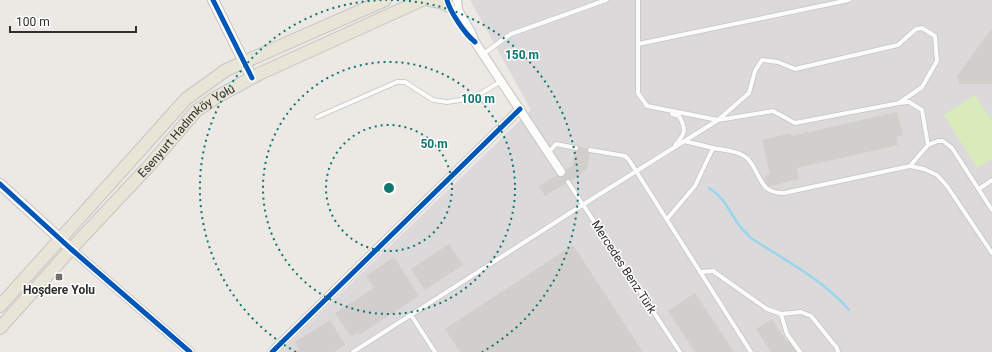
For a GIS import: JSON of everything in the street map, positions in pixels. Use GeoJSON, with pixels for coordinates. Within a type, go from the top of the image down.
{"type":"FeatureCollection","features":[{"type":"Feature","properties":{"kind":"main road","name":"Esenyurt Hadımköy Yolu"},"geometry":{"type":"LineString","coordinates":[[0,306],[186,99],[226,70],[385,0]]}},
{"type":"Feature","properties":{"kind":"main road","name":"Esenyurt Hadımköy Yolu"},"geometry":{"type":"LineString","coordinates":[[0,328],[71,249],[149,166],[196,111],[215,98],[252,78],[422,0]]}},
{"type":"Feature","properties":{"kind":"main road"},"geometry":{"type":"LineString","coordinates":[[430,0],[451,2]]}},
{"type":"Feature","properties":{"kind":"street"},"geometry":{"type":"LineString","coordinates":[[213,0],[252,78]]}},
{"type":"Feature","properties":{"kind":"street"},"geometry":{"type":"LineString","coordinates":[[451,2],[469,37],[475,42],[562,172]]}},
{"type":"Feature","properties":{"kind":"street"},"geometry":{"type":"LineString","coordinates":[[272,352],[520,109]]}},
{"type":"Feature","properties":{"kind":"street"},"geometry":{"type":"LineString","coordinates":[[0,184],[71,249],[190,352]]}},
{"type":"Feature","properties":{"kind":"lane"},"geometry":{"type":"LineString","coordinates":[[483,54],[511,34],[606,0]]}},
{"type":"Feature","properties":{"kind":"lane"},"geometry":{"type":"LineString","coordinates":[[638,0],[638,93],[647,106],[680,116],[685,126],[684,136],[672,148]]}},
{"type":"Feature","properties":{"kind":"lane"},"geometry":{"type":"LineString","coordinates":[[638,44],[849,0]]}},
{"type":"Feature","properties":{"kind":"lane"},"geometry":{"type":"LineString","coordinates":[[353,352],[718,120],[749,93],[755,71],[762,60],[778,62],[795,69],[898,45],[916,28],[922,28],[935,36],[937,61],[922,87],[899,103]]}},
{"type":"Feature","properties":{"kind":"lane"},"geometry":{"type":"LineString","coordinates":[[317,117],[397,82],[405,82],[433,100],[447,102],[474,98],[501,81]]}},
{"type":"Feature","properties":{"kind":"lane"},"geometry":{"type":"LineString","coordinates":[[662,110],[718,120],[773,111],[795,123],[909,102],[922,110],[928,145]]}},
{"type":"Feature","properties":{"kind":"lane"},"geometry":{"type":"LineString","coordinates":[[684,141],[738,153],[748,159],[766,189],[774,193],[784,193],[910,166],[924,169],[937,175],[947,186],[992,253]]}},
{"type":"Feature","properties":{"kind":"lane"},"geometry":{"type":"LineString","coordinates":[[910,166],[928,145],[938,141],[944,142],[952,148],[992,210]]}},
{"type":"Feature","properties":{"kind":"lane"},"geometry":{"type":"LineString","coordinates":[[549,152],[556,144],[576,148]]}},
{"type":"Feature","properties":{"kind":"lane"},"geometry":{"type":"LineString","coordinates":[[667,220],[695,186],[713,148]]}},
{"type":"Feature","properties":{"kind":"lane"},"geometry":{"type":"LineString","coordinates":[[590,150],[625,156],[629,160],[751,352]]}},
{"type":"Feature","properties":{"kind":"lane"},"geometry":{"type":"LineString","coordinates":[[979,189],[992,180]]}},
{"type":"Feature","properties":{"kind":"lane","name":"Mercedes Benz Türk"},"geometry":{"type":"LineString","coordinates":[[568,182],[584,204],[680,352]]}},
{"type":"Feature","properties":{"kind":"lane"},"geometry":{"type":"LineString","coordinates":[[700,272],[713,271],[767,309],[781,314],[801,312],[811,316],[837,348],[838,352]]}},
{"type":"Feature","properties":{"kind":"lane"},"geometry":{"type":"LineString","coordinates":[[781,314],[787,334],[800,352]]}},
{"type":"Feature","properties":{"kind":"lane"},"geometry":{"type":"LineString","coordinates":[[411,315],[435,352]]}},
{"type":"Feature","properties":{"kind":"shaded area"},"geometry":{"type":"Polygon","coordinates":[[[470,0],[992,0],[992,352],[280,352],[531,110],[470,0]]]}},
{"type":"Feature","properties":{"kind":"green space"},"geometry":{"type":"Polygon","coordinates":[[[975,95],[992,121],[992,159],[977,168],[944,115],[975,95]]]}},
{"type":"Feature","properties":{"kind":"building"},"geometry":{"type":"Polygon","coordinates":[[[992,28],[992,84],[959,84],[957,76],[992,28]]]}},
{"type":"Feature","properties":{"kind":"building"},"geometry":{"type":"Polygon","coordinates":[[[897,112],[903,135],[896,137],[898,145],[797,168],[799,179],[767,187],[764,176],[770,174],[762,140],[791,133],[791,136],[897,112]]]}},
{"type":"Feature","properties":{"kind":"building"},"geometry":{"type":"Polygon","coordinates":[[[576,146],[590,149],[587,169],[545,196],[539,186],[572,166],[576,146]]]}},
{"type":"Feature","properties":{"kind":"building"},"geometry":{"type":"Polygon","coordinates":[[[449,244],[463,265],[425,290],[411,269],[449,244]]]}},
{"type":"Feature","properties":{"kind":"building"},"geometry":{"type":"Polygon","coordinates":[[[573,245],[643,352],[460,352],[445,329],[573,245]]]}},
{"type":"Feature","properties":{"kind":"building"},"geometry":{"type":"Polygon","coordinates":[[[394,257],[419,296],[359,335],[357,333],[351,337],[335,313],[374,288],[366,276],[394,257]]]}},
{"type":"Feature","properties":{"kind":"building"},"geometry":{"type":"Polygon","coordinates":[[[695,293],[734,352],[695,352],[668,311],[695,293]]]}},
{"type":"Feature","properties":{"kind":"building"},"geometry":{"type":"Polygon","coordinates":[[[772,319],[787,342],[790,340],[797,352],[771,352],[756,329],[772,319]]]}},
{"type":"Feature","properties":{"kind":"building"},"geometry":{"type":"Polygon","coordinates":[[[330,320],[345,345],[334,352],[294,352],[299,349],[295,342],[330,320]]]}},
{"type":"Feature","properties":{"kind":"waterway"},"geometry":{"type":"LineString","coordinates":[[709,188],[720,197],[738,224],[751,238],[816,280],[828,289],[849,310]]}},
{"type":"Feature","properties":{"kind":"cycle path"},"geometry":{"type":"LineString","coordinates":[[213,0],[252,78]]}},
{"type":"Feature","properties":{"kind":"cycle path"},"geometry":{"type":"LineString","coordinates":[[447,0],[458,22],[475,42]]}},
{"type":"Feature","properties":{"kind":"cycle path"},"geometry":{"type":"LineString","coordinates":[[272,352],[520,109]]}},
{"type":"Feature","properties":{"kind":"cycle path"},"geometry":{"type":"LineString","coordinates":[[0,184],[71,249],[190,352]]}},
{"type":"Feature","properties":{"kind":"place","name":"Hoşdere Yolu"},"geometry":{"type":"Point","coordinates":[59,277]}}]}
